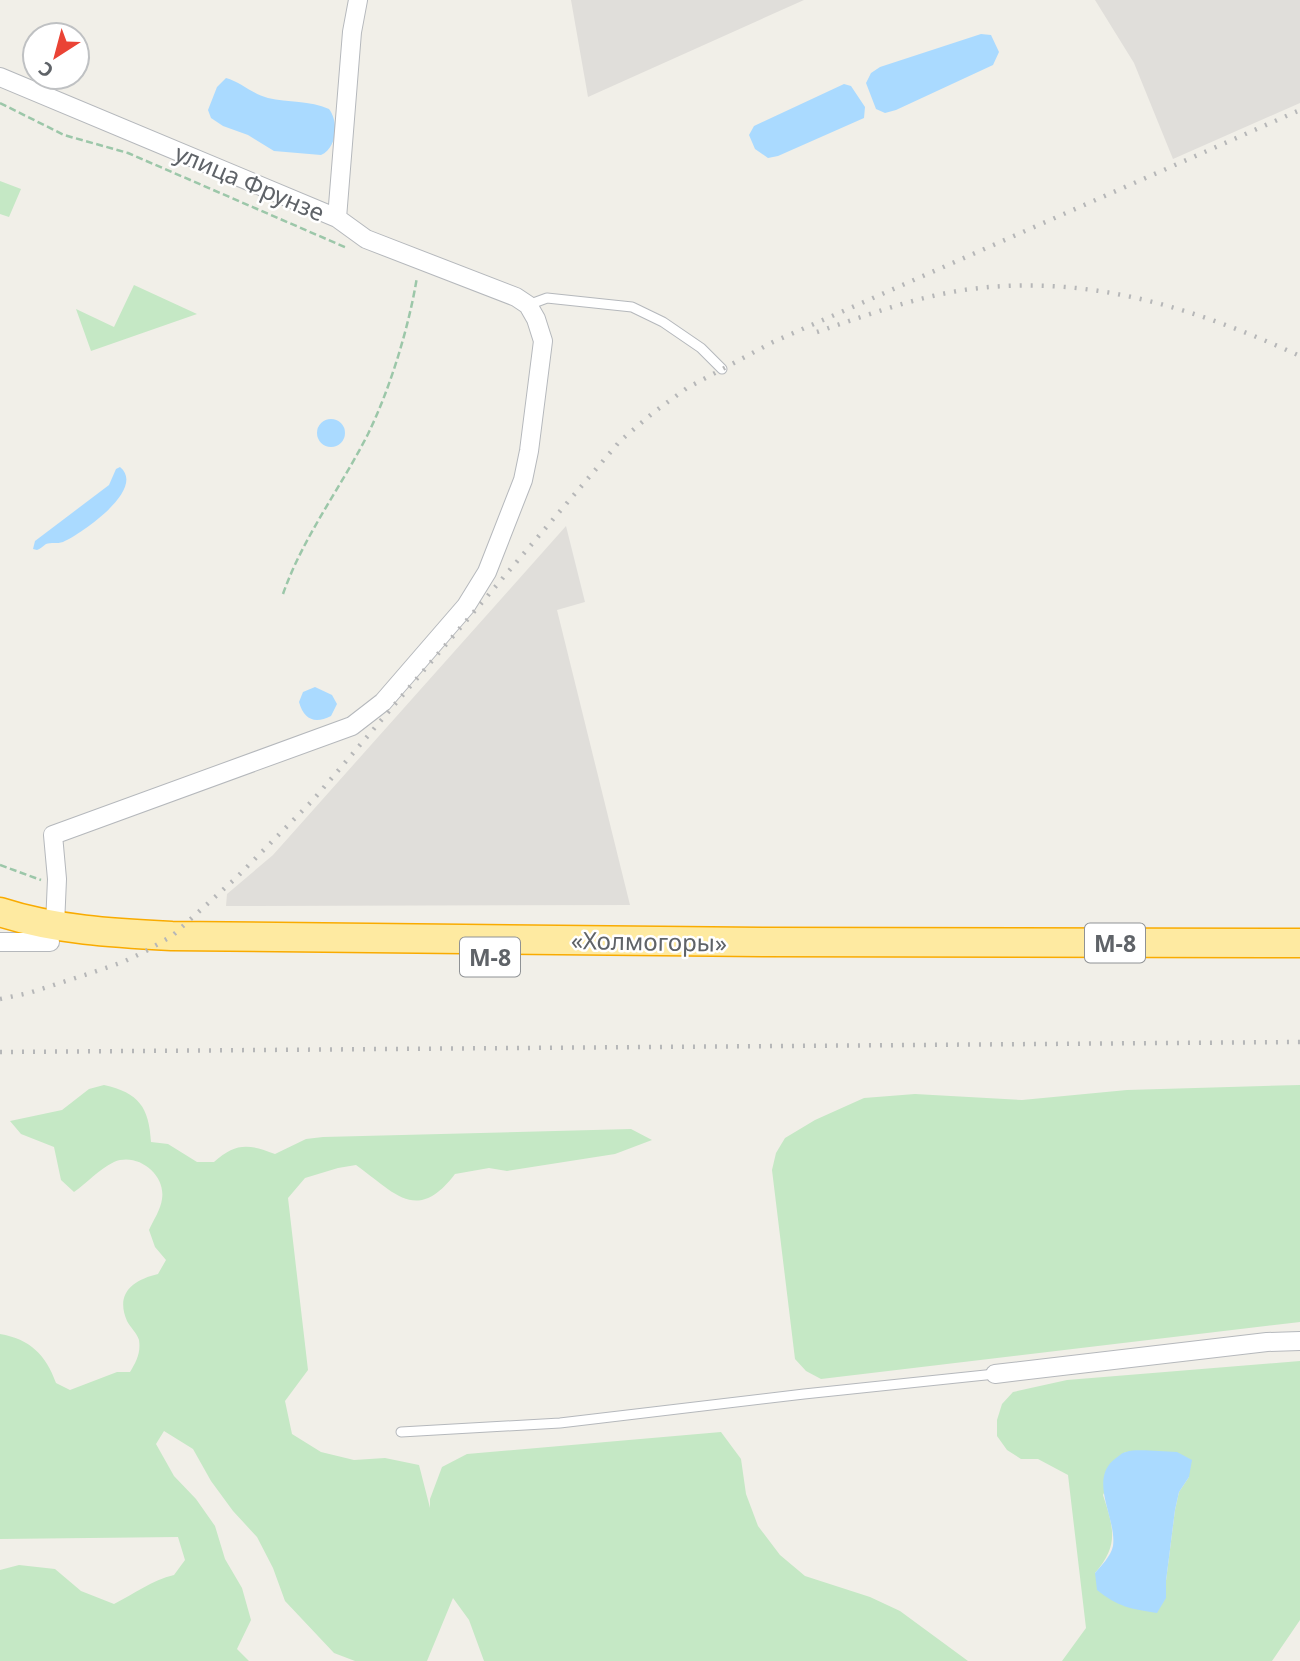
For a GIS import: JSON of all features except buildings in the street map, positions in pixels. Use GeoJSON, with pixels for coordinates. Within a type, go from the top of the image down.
{"type":"FeatureCollection","features":[{"type":"Feature","properties":{"kind":"highway","name":"«Холмогоры»"},"geometry":{"type":"LineString","coordinates":[[0,912],[52,934],[113,950],[806,962],[1300,961]]}},
{"type":"Feature","properties":{"kind":"highway","name":"«Холмогоры»"},"geometry":{"type":"LineString","coordinates":[[0,931],[172,936],[790,942],[1300,943]]}},
{"type":"Feature","properties":{"kind":"street","name":"улица Фрунзе"},"geometry":{"type":"LineString","coordinates":[[0,77],[337,218],[352,32],[358,0]]}},
{"type":"Feature","properties":{"kind":"street"},"geometry":{"type":"LineString","coordinates":[[0,942],[52,934],[57,885],[53,835],[352,726],[383,702],[466,606],[487,572],[523,480],[527,460],[542,341],[536,319],[528,305],[516,297],[366,239],[337,218]]}},
{"type":"Feature","properties":{"kind":"street"},"geometry":{"type":"LineString","coordinates":[[996,1374],[1267,1342],[1300,1341]]}},
{"type":"Feature","properties":{"kind":"lane"},"geometry":{"type":"LineString","coordinates":[[528,305],[547,298],[632,307],[663,322],[722,369]]}},
{"type":"Feature","properties":{"kind":"lane"},"geometry":{"type":"LineString","coordinates":[[401,1432],[560,1423],[996,1374]]}},
{"type":"Feature","properties":{"kind":"path"},"geometry":{"type":"LineString","coordinates":[[0,103],[64,135],[128,153],[354,250]]}},
{"type":"Feature","properties":{"kind":"path"},"geometry":{"type":"LineString","coordinates":[[283,594],[308,537],[369,432],[398,355],[418,276]]}},
{"type":"Feature","properties":{"kind":"path"},"geometry":{"type":"LineString","coordinates":[[0,865],[57,885]]}},
{"type":"Feature","properties":{"kind":"shaded area"},"geometry":{"type":"Polygon","coordinates":[[[571,0],[804,0],[588,97],[571,0]]]}},
{"type":"Feature","properties":{"kind":"shaded area"},"geometry":{"type":"Polygon","coordinates":[[[1095,0],[1300,0],[1300,103],[1173,159],[1134,63],[1095,0]]]}},
{"type":"Feature","properties":{"kind":"shaded area"},"geometry":{"type":"Polygon","coordinates":[[[566,526],[585,602],[557,610],[630,905],[226,906],[227,894],[273,855],[566,526]]]}},
{"type":"Feature","properties":{"kind":"green space"},"geometry":{"type":"Polygon","coordinates":[[[0,181],[21,189],[9,217],[0,214],[0,181]]]}},
{"type":"Feature","properties":{"kind":"green space"},"geometry":{"type":"Polygon","coordinates":[[[134,285],[197,314],[91,351],[76,309],[114,327],[134,285]]]}},
{"type":"Feature","properties":{"kind":"green space"},"geometry":{"type":"Polygon","coordinates":[[[104,1085],[126,1092],[140,1103],[148,1119],[151,1142],[168,1144],[197,1162],[214,1162],[229,1151],[243,1147],[258,1148],[275,1154],[306,1139],[323,1137],[631,1129],[652,1140],[615,1154],[507,1171],[489,1168],[455,1174],[429,1198],[417,1201],[394,1193],[356,1165],[305,1178],[288,1198],[308,1370],[285,1401],[292,1434],[321,1452],[354,1460],[385,1458],[419,1465],[430,1508],[430,1499],[442,1467],[467,1454],[721,1432],[741,1459],[746,1494],[758,1526],[780,1555],[805,1576],[870,1597],[900,1611],[968,1661],[484,1661],[469,1620],[453,1598],[427,1661],[355,1661],[334,1653],[285,1601],[273,1568],[257,1537],[211,1481],[193,1449],[164,1431],[156,1444],[174,1476],[196,1499],[215,1526],[225,1559],[242,1588],[251,1620],[237,1649],[249,1661],[0,1661],[0,1570],[19,1565],[55,1569],[81,1591],[114,1604],[174,1575],[185,1560],[178,1537],[0,1539],[0,1334],[20,1340],[36,1350],[47,1364],[56,1383],[70,1390],[117,1372],[130,1372],[138,1357],[139,1345],[138,1337],[124,1311],[125,1295],[134,1284],[158,1274],[166,1260],[155,1247],[149,1230],[162,1199],[160,1182],[155,1174],[141,1163],[132,1160],[114,1162],[74,1192],[61,1180],[54,1147],[21,1134],[10,1121],[62,1110],[89,1089],[104,1085]]]}},
{"type":"Feature","properties":{"kind":"green space"},"geometry":{"type":"Polygon","coordinates":[[[1300,1085],[1300,1322],[821,1379],[806,1371],[795,1359],[772,1170],[776,1153],[785,1138],[815,1120],[864,1098],[915,1094],[1022,1100],[1127,1090],[1300,1085]]]}},
{"type":"Feature","properties":{"kind":"green space"},"geometry":{"type":"Polygon","coordinates":[[[1300,1361],[1300,1620],[1272,1661],[1062,1661],[1086,1628],[1068,1475],[1038,1459],[1021,1459],[1007,1450],[997,1436],[997,1420],[1002,1404],[1013,1392],[1067,1380],[1300,1361]],[[1125,1452],[1103,1495],[1112,1536],[1108,1554],[1095,1573],[1166,1598],[1175,1510],[1179,1492],[1189,1477],[1141,1452],[1125,1452]]]}},
{"type":"Feature","properties":{"kind":"water"},"geometry":{"type":"Polygon","coordinates":[[[981,34],[991,35],[999,52],[993,65],[896,110],[885,113],[876,109],[866,83],[871,73],[880,67],[981,34]]]}},
{"type":"Feature","properties":{"kind":"water"},"geometry":{"type":"Polygon","coordinates":[[[226,78],[268,98],[314,104],[329,109],[335,127],[330,147],[321,155],[274,151],[248,135],[223,126],[211,118],[208,110],[217,87],[226,78]]]}},
{"type":"Feature","properties":{"kind":"water"},"geometry":{"type":"Polygon","coordinates":[[[844,84],[851,86],[865,107],[864,118],[778,156],[768,158],[755,149],[749,135],[754,126],[844,84]]]}},
{"type":"Feature","properties":{"kind":"water"},"geometry":{"type":"Polygon","coordinates":[[[331,419],[341,423],[345,433],[341,443],[331,447],[321,443],[317,433],[321,423],[331,419]]]}},
{"type":"Feature","properties":{"kind":"water"},"geometry":{"type":"Polygon","coordinates":[[[120,467],[126,476],[125,487],[108,510],[63,542],[48,543],[37,550],[33,549],[35,541],[109,485],[116,469],[120,467]]]}},
{"type":"Feature","properties":{"kind":"water"},"geometry":{"type":"Polygon","coordinates":[[[315,687],[332,695],[337,704],[331,716],[320,720],[307,716],[299,702],[303,692],[315,687]]]}},
{"type":"Feature","properties":{"kind":"water"},"geometry":{"type":"Polygon","coordinates":[[[1125,1452],[1177,1452],[1192,1460],[1189,1477],[1179,1492],[1175,1510],[1166,1598],[1157,1613],[1125,1606],[1097,1590],[1095,1573],[1113,1546],[1103,1488],[1104,1477],[1108,1467],[1125,1452]]]}},
{"type":"Feature","properties":{"kind":"railway"},"geometry":{"type":"LineString","coordinates":[[0,999],[29,993],[123,962],[172,936],[237,877],[313,800],[620,441],[687,388],[773,342],[1300,110]]}},
{"type":"Feature","properties":{"kind":"railway"},"geometry":{"type":"LineString","coordinates":[[817,332],[893,307],[951,292],[1014,286],[1057,286],[1099,291],[1181,310],[1221,323],[1300,356]]}},
{"type":"Feature","properties":{"kind":"railway"},"geometry":{"type":"LineString","coordinates":[[0,1052],[1300,1042]]}}]}
